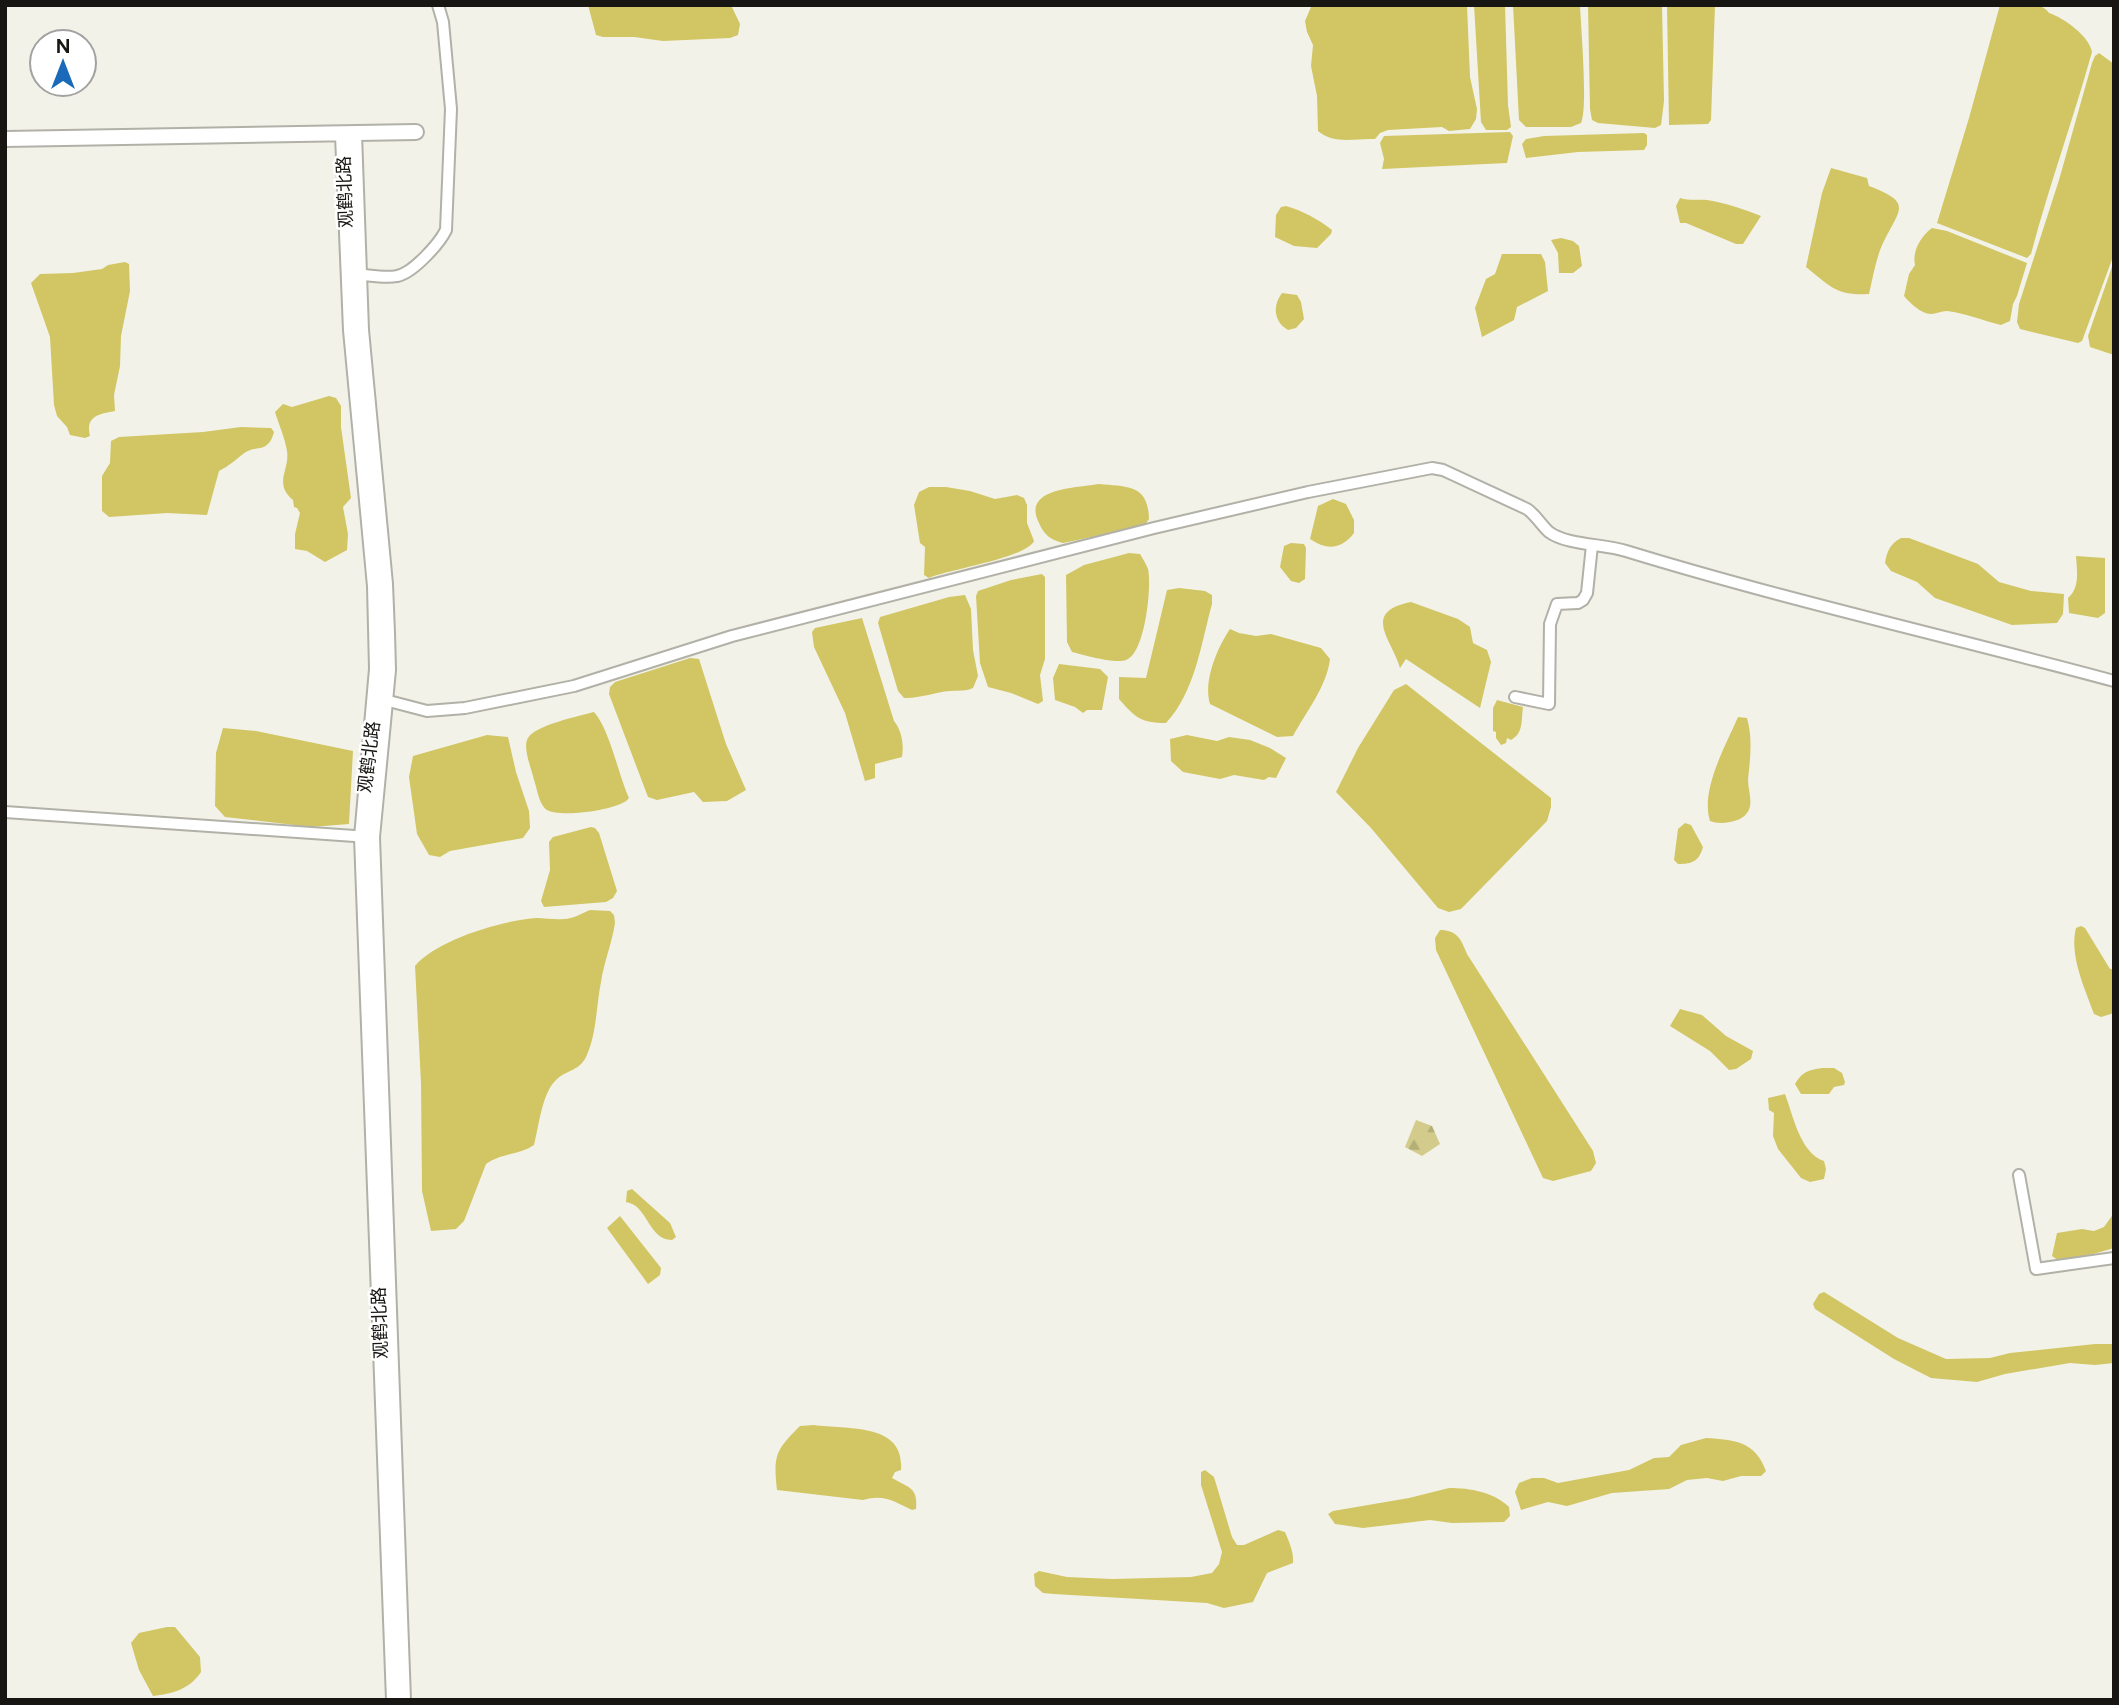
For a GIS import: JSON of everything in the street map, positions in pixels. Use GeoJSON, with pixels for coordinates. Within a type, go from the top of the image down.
{"type":"FeatureCollection","features":[{"type":"Feature","properties":{"kind":"street"},"geometry":{"type":"LineString","coordinates":[[354,274],[397,276],[413,268],[443,237],[446,230],[451,109],[443,22],[438,5]]}},
{"type":"Feature","properties":{"kind":"street"},"geometry":{"type":"LineString","coordinates":[[5,139],[416,132]]}},
{"type":"Feature","properties":{"kind":"street","name":"观鹤北路"},"geometry":{"type":"LineString","coordinates":[[354,274],[354,134],[343,135],[354,274],[385,584],[388,658],[380,699],[367,837],[394,1700]]}},
{"type":"Feature","properties":{"kind":"street"},"geometry":{"type":"LineString","coordinates":[[380,699],[426,711],[465,708],[575,686],[732,636],[1141,531],[1308,492],[1432,468],[1443,470],[1527,509],[1536,515],[1548,532],[1567,540],[1606,545],[1791,597],[2114,681]]}},
{"type":"Feature","properties":{"kind":"street"},"geometry":{"type":"LineString","coordinates":[[1516,697],[1549,704],[1550,624],[1553,612],[1558,604],[1578,603],[1583,600],[1587,593],[1592,545]]}},
{"type":"Feature","properties":{"kind":"street"},"geometry":{"type":"LineString","coordinates":[[5,812],[367,837]]}},
{"type":"Feature","properties":{"kind":"street","name":"观鹤北路"},"geometry":{"type":"LineString","coordinates":[[367,837],[403,1700]]}},
{"type":"Feature","properties":{"kind":"street"},"geometry":{"type":"LineString","coordinates":[[2019,1175],[2036,1269],[2114,1258]]}},
{"type":"Feature","properties":{"kind":"green space"},"geometry":{"type":"Polygon","coordinates":[[[1416,1120],[1432,1126],[1440,1144],[1422,1156],[1405,1147],[1416,1120]]]}},
{"type":"Feature","properties":{"kind":"shaded area"},"geometry":{"type":"Polygon","coordinates":[[[588,5],[731,5],[740,24],[738,35],[730,38],[663,41],[603,37],[596,35],[588,5]]]}},
{"type":"Feature","properties":{"kind":"shaded area"},"geometry":{"type":"Polygon","coordinates":[[[1467,5],[1470,77],[1477,109],[1476,119],[1470,129],[1449,131],[1442,127],[1388,130],[1375,139],[1345,140],[1331,138],[1318,131],[1317,96],[1311,66],[1313,45],[1305,21],[1311,7],[1467,5]]]}},
{"type":"Feature","properties":{"kind":"shaded area"},"geometry":{"type":"Polygon","coordinates":[[[1474,5],[1505,5],[1511,127],[1507,130],[1486,130],[1481,122],[1474,5]]]}},
{"type":"Feature","properties":{"kind":"shaded area"},"geometry":{"type":"Polygon","coordinates":[[[1513,5],[1580,5],[1584,85],[1581,123],[1571,127],[1526,127],[1519,120],[1513,5]]]}},
{"type":"Feature","properties":{"kind":"shaded area"},"geometry":{"type":"Polygon","coordinates":[[[1588,5],[1662,5],[1664,101],[1661,125],[1655,128],[1598,123],[1592,120],[1588,5]]]}},
{"type":"Feature","properties":{"kind":"shaded area"},"geometry":{"type":"Polygon","coordinates":[[[1667,5],[1715,5],[1711,120],[1708,124],[1669,125],[1667,5]]]}},
{"type":"Feature","properties":{"kind":"shaded area"},"geometry":{"type":"Polygon","coordinates":[[[2000,5],[2040,6],[2075,28],[2092,52],[2031,254],[2027,258],[1937,223],[2000,5]]]}},
{"type":"Feature","properties":{"kind":"shaded area"},"geometry":{"type":"Polygon","coordinates":[[[2099,53],[2114,64],[2114,254],[2082,341],[2078,343],[2020,329],[2017,322],[2019,304],[2059,180],[2092,63],[2099,53]]]}},
{"type":"Feature","properties":{"kind":"shaded area"},"geometry":{"type":"Polygon","coordinates":[[[1510,132],[1513,136],[1507,163],[1382,169],[1384,159],[1380,143],[1384,136],[1510,132]]]}},
{"type":"Feature","properties":{"kind":"shaded area"},"geometry":{"type":"Polygon","coordinates":[[[1647,135],[1647,145],[1644,150],[1578,152],[1526,158],[1522,144],[1526,139],[1544,136],[1647,135]]]}},
{"type":"Feature","properties":{"kind":"shaded area"},"geometry":{"type":"Polygon","coordinates":[[[1831,168],[1867,178],[1869,186],[1892,197],[1899,208],[1879,254],[1869,294],[1849,293],[1834,288],[1806,267],[1822,193],[1831,168]]]}},
{"type":"Feature","properties":{"kind":"shaded area"},"geometry":{"type":"Polygon","coordinates":[[[1680,198],[1721,203],[1761,216],[1743,244],[1736,244],[1686,223],[1680,223],[1676,206],[1680,198]]]}},
{"type":"Feature","properties":{"kind":"shaded area"},"geometry":{"type":"Polygon","coordinates":[[[1286,206],[1321,222],[1332,230],[1331,234],[1317,248],[1294,246],[1275,237],[1276,215],[1281,207],[1286,206]]]}},
{"type":"Feature","properties":{"kind":"shaded area"},"geometry":{"type":"Polygon","coordinates":[[[1932,228],[1947,231],[2027,263],[2010,321],[2001,325],[1954,312],[1927,313],[1904,296],[1909,274],[1915,265],[1916,249],[1924,235],[1932,228]]]}},
{"type":"Feature","properties":{"kind":"shaded area"},"geometry":{"type":"Polygon","coordinates":[[[1561,238],[1573,241],[1579,246],[1582,266],[1573,273],[1559,273],[1558,253],[1551,240],[1561,238]]]}},
{"type":"Feature","properties":{"kind":"shaded area"},"geometry":{"type":"Polygon","coordinates":[[[1502,254],[1541,254],[1545,262],[1548,291],[1517,307],[1514,320],[1482,337],[1475,308],[1486,279],[1495,274],[1502,254]]]}},
{"type":"Feature","properties":{"kind":"shaded area"},"geometry":{"type":"Polygon","coordinates":[[[2114,261],[2114,355],[2090,347],[2088,336],[2114,261]]]}},
{"type":"Feature","properties":{"kind":"shaded area"},"geometry":{"type":"Polygon","coordinates":[[[125,262],[129,264],[130,291],[121,336],[120,366],[114,395],[115,411],[91,420],[90,436],[85,438],[70,435],[57,416],[54,405],[50,337],[31,283],[40,274],[102,269],[125,262]]]}},
{"type":"Feature","properties":{"kind":"shaded area"},"geometry":{"type":"Polygon","coordinates":[[[1282,293],[1297,295],[1301,302],[1304,319],[1296,328],[1288,330],[1277,318],[1277,303],[1282,293]]]}},
{"type":"Feature","properties":{"kind":"shaded area"},"geometry":{"type":"Polygon","coordinates":[[[329,396],[336,398],[341,406],[341,427],[351,498],[343,507],[348,534],[347,550],[325,562],[307,551],[295,549],[300,513],[284,488],[287,451],[275,412],[283,404],[292,407],[329,396]]]}},
{"type":"Feature","properties":{"kind":"shaded area"},"geometry":{"type":"Polygon","coordinates":[[[241,427],[271,428],[274,432],[268,444],[248,451],[219,471],[207,515],[167,513],[109,517],[102,511],[102,476],[110,463],[111,441],[119,437],[241,427]]]}},
{"type":"Feature","properties":{"kind":"shaded area"},"geometry":{"type":"Polygon","coordinates":[[[1099,484],[1127,487],[1140,493],[1148,508],[1149,519],[1144,526],[1063,543],[1051,539],[1039,523],[1035,511],[1044,496],[1065,489],[1099,484]]]}},
{"type":"Feature","properties":{"kind":"shaded area"},"geometry":{"type":"Polygon","coordinates":[[[929,487],[970,491],[995,499],[1017,495],[1024,498],[1027,505],[1027,523],[1034,541],[1028,547],[1003,558],[929,578],[924,575],[925,547],[920,543],[914,505],[919,492],[929,487]]]}},
{"type":"Feature","properties":{"kind":"shaded area"},"geometry":{"type":"Polygon","coordinates":[[[1333,499],[1346,504],[1354,520],[1354,533],[1339,545],[1328,547],[1310,539],[1318,506],[1333,499]]]}},
{"type":"Feature","properties":{"kind":"shaded area"},"geometry":{"type":"Polygon","coordinates":[[[1901,538],[1909,538],[1978,564],[1999,582],[2031,591],[2064,594],[2063,614],[2057,623],[2012,625],[1935,598],[1917,582],[1891,571],[1885,563],[1890,548],[1901,538]]]}},
{"type":"Feature","properties":{"kind":"shaded area"},"geometry":{"type":"Polygon","coordinates":[[[1291,543],[1304,544],[1306,548],[1305,579],[1299,583],[1291,581],[1280,567],[1284,546],[1291,543]]]}},
{"type":"Feature","properties":{"kind":"shaded area"},"geometry":{"type":"Polygon","coordinates":[[[1129,553],[1140,554],[1148,569],[1149,578],[1146,619],[1133,655],[1126,660],[1115,661],[1072,652],[1067,642],[1066,575],[1084,565],[1129,553]]]}},
{"type":"Feature","properties":{"kind":"shaded area"},"geometry":{"type":"Polygon","coordinates":[[[2076,556],[2105,558],[2105,613],[2098,618],[2069,613],[2068,598],[2077,579],[2076,556]]]}},
{"type":"Feature","properties":{"kind":"shaded area"},"geometry":{"type":"Polygon","coordinates":[[[1042,574],[1045,577],[1045,659],[1040,675],[1043,701],[1038,704],[988,687],[980,663],[976,596],[978,591],[1011,580],[1042,574]]]}},
{"type":"Feature","properties":{"kind":"shaded area"},"geometry":{"type":"Polygon","coordinates":[[[1179,588],[1205,591],[1212,595],[1212,604],[1196,667],[1184,697],[1166,723],[1150,722],[1134,715],[1119,699],[1119,677],[1146,678],[1167,590],[1179,588]]]}},
{"type":"Feature","properties":{"kind":"shaded area"},"geometry":{"type":"Polygon","coordinates":[[[965,595],[971,609],[973,650],[978,676],[973,688],[904,698],[898,691],[878,623],[880,617],[965,595]]]}},
{"type":"Feature","properties":{"kind":"shaded area"},"geometry":{"type":"Polygon","coordinates":[[[1411,602],[1458,619],[1470,627],[1473,643],[1487,650],[1491,662],[1480,708],[1406,659],[1400,668],[1387,638],[1383,620],[1387,613],[1396,607],[1411,602]]]}},
{"type":"Feature","properties":{"kind":"shaded area"},"geometry":{"type":"Polygon","coordinates":[[[862,618],[894,721],[901,734],[903,748],[902,757],[875,764],[875,778],[865,781],[845,713],[814,647],[812,632],[815,628],[862,618]]]}},
{"type":"Feature","properties":{"kind":"shaded area"},"geometry":{"type":"Polygon","coordinates":[[[1230,629],[1256,636],[1271,634],[1321,648],[1330,659],[1320,689],[1293,736],[1277,737],[1210,704],[1208,686],[1212,665],[1230,629]]]}},
{"type":"Feature","properties":{"kind":"shaded area"},"geometry":{"type":"Polygon","coordinates":[[[690,658],[699,659],[726,744],[746,790],[727,801],[703,802],[694,792],[657,800],[648,797],[609,694],[610,687],[615,682],[690,658]]]}},
{"type":"Feature","properties":{"kind":"shaded area"},"geometry":{"type":"Polygon","coordinates":[[[1059,664],[1100,669],[1108,677],[1102,710],[1087,710],[1083,713],[1055,700],[1053,678],[1059,664]]]}},
{"type":"Feature","properties":{"kind":"shaded area"},"geometry":{"type":"Polygon","coordinates":[[[1406,684],[1551,798],[1547,821],[1461,909],[1449,912],[1438,908],[1371,828],[1336,792],[1358,748],[1394,690],[1406,684]]]}},
{"type":"Feature","properties":{"kind":"shaded area"},"geometry":{"type":"Polygon","coordinates":[[[1497,700],[1523,707],[1518,734],[1511,740],[1507,738],[1506,743],[1501,745],[1496,738],[1496,732],[1493,731],[1493,708],[1497,700]]]}},
{"type":"Feature","properties":{"kind":"shaded area"},"geometry":{"type":"Polygon","coordinates":[[[594,712],[609,741],[629,798],[615,806],[590,811],[564,813],[547,810],[540,800],[526,742],[533,733],[548,725],[594,712]]]}},
{"type":"Feature","properties":{"kind":"shaded area"},"geometry":{"type":"Polygon","coordinates":[[[1738,717],[1747,718],[1750,734],[1750,805],[1747,813],[1740,819],[1724,823],[1714,822],[1710,821],[1708,809],[1711,782],[1738,717]]]}},
{"type":"Feature","properties":{"kind":"shaded area"},"geometry":{"type":"Polygon","coordinates":[[[223,728],[256,731],[353,751],[349,824],[311,827],[225,817],[215,806],[216,753],[223,728]]]}},
{"type":"Feature","properties":{"kind":"shaded area"},"geometry":{"type":"Polygon","coordinates":[[[487,735],[508,737],[529,811],[530,828],[523,838],[450,851],[440,857],[429,855],[417,834],[409,777],[413,756],[487,735]]]}},
{"type":"Feature","properties":{"kind":"shaded area"},"geometry":{"type":"Polygon","coordinates":[[[1187,735],[1217,741],[1229,737],[1250,740],[1286,758],[1276,778],[1269,777],[1264,780],[1234,775],[1220,779],[1183,772],[1171,761],[1170,739],[1187,735]]]}},
{"type":"Feature","properties":{"kind":"shaded area"},"geometry":{"type":"Polygon","coordinates":[[[1685,823],[1691,825],[1703,847],[1695,861],[1678,864],[1674,860],[1678,829],[1685,823]]]}},
{"type":"Feature","properties":{"kind":"shaded area"},"geometry":{"type":"Polygon","coordinates":[[[591,827],[599,833],[617,891],[613,898],[606,902],[544,907],[541,901],[550,870],[549,842],[553,837],[591,827]]]}},
{"type":"Feature","properties":{"kind":"shaded area"},"geometry":{"type":"Polygon","coordinates":[[[590,910],[610,911],[614,915],[615,923],[586,1057],[580,1065],[552,1085],[544,1101],[534,1145],[486,1164],[464,1221],[456,1229],[431,1231],[422,1191],[421,1083],[415,966],[438,948],[489,927],[537,918],[567,919],[590,910]]]}},
{"type":"Feature","properties":{"kind":"shaded area"},"geometry":{"type":"Polygon","coordinates":[[[2076,928],[2085,928],[2110,969],[2114,969],[2114,1013],[2101,1017],[2094,1014],[2076,961],[2074,939],[2076,928]]]}},
{"type":"Feature","properties":{"kind":"shaded area"},"geometry":{"type":"Polygon","coordinates":[[[1440,930],[1451,932],[1460,940],[1593,1151],[1596,1163],[1591,1171],[1553,1181],[1543,1178],[1436,950],[1435,938],[1440,930]]]}},
{"type":"Feature","properties":{"kind":"shaded area"},"geometry":{"type":"Polygon","coordinates":[[[1680,1009],[1702,1015],[1726,1036],[1753,1051],[1751,1059],[1736,1069],[1729,1070],[1710,1051],[1670,1026],[1680,1009]]]}},
{"type":"Feature","properties":{"kind":"shaded area"},"geometry":{"type":"Polygon","coordinates":[[[1834,1068],[1842,1073],[1844,1085],[1834,1087],[1829,1094],[1801,1094],[1795,1084],[1800,1077],[1809,1071],[1834,1068]]]}},
{"type":"Feature","properties":{"kind":"shaded area"},"geometry":{"type":"Polygon","coordinates":[[[1785,1094],[1803,1142],[1816,1157],[1824,1161],[1824,1179],[1810,1182],[1801,1178],[1778,1149],[1773,1136],[1774,1113],[1769,1110],[1768,1098],[1785,1094]]]}},
{"type":"Feature","properties":{"kind":"shaded area"},"geometry":{"type":"Polygon","coordinates":[[[632,1189],[670,1223],[676,1237],[672,1240],[658,1234],[639,1209],[626,1202],[627,1191],[632,1189]]]}},
{"type":"Feature","properties":{"kind":"shaded area"},"geometry":{"type":"Polygon","coordinates":[[[2114,1213],[2114,1248],[2062,1263],[2052,1256],[2057,1233],[2082,1229],[2094,1231],[2104,1227],[2114,1213]]]}},
{"type":"Feature","properties":{"kind":"shaded area"},"geometry":{"type":"Polygon","coordinates":[[[620,1216],[661,1268],[660,1275],[648,1284],[607,1228],[620,1216]]]}},
{"type":"Feature","properties":{"kind":"shaded area"},"geometry":{"type":"Polygon","coordinates":[[[1824,1292],[1898,1338],[1946,1359],[1990,1358],[2010,1353],[2114,1344],[2114,1363],[2070,1363],[2005,1374],[1977,1382],[1931,1378],[1894,1359],[1815,1309],[1813,1304],[1819,1294],[1824,1292]]]}},
{"type":"Feature","properties":{"kind":"shaded area"},"geometry":{"type":"Polygon","coordinates":[[[800,1426],[871,1431],[894,1443],[900,1454],[901,1470],[895,1472],[892,1478],[914,1492],[916,1509],[912,1510],[883,1498],[863,1500],[777,1490],[776,1461],[781,1448],[800,1426]]]}},
{"type":"Feature","properties":{"kind":"shaded area"},"geometry":{"type":"Polygon","coordinates":[[[1706,1438],[1743,1444],[1756,1453],[1766,1471],[1761,1476],[1741,1476],[1723,1481],[1707,1478],[1687,1480],[1669,1489],[1612,1493],[1567,1506],[1548,1502],[1521,1510],[1515,1492],[1519,1483],[1532,1478],[1544,1478],[1558,1483],[1629,1470],[1654,1458],[1669,1457],[1681,1445],[1706,1438]]]}},
{"type":"Feature","properties":{"kind":"shaded area"},"geometry":{"type":"Polygon","coordinates":[[[1205,1470],[1214,1477],[1232,1537],[1237,1545],[1244,1545],[1278,1530],[1285,1532],[1290,1543],[1293,1563],[1267,1573],[1253,1602],[1224,1608],[1207,1603],[1043,1593],[1035,1586],[1034,1574],[1039,1571],[1067,1577],[1112,1579],[1191,1577],[1212,1573],[1219,1564],[1222,1552],[1201,1485],[1201,1472],[1205,1470]]]}},
{"type":"Feature","properties":{"kind":"shaded area"},"geometry":{"type":"Polygon","coordinates":[[[1449,1488],[1489,1494],[1509,1507],[1510,1516],[1504,1522],[1452,1523],[1430,1520],[1363,1528],[1335,1524],[1328,1514],[1333,1511],[1449,1488]]]}},
{"type":"Feature","properties":{"kind":"shaded area"},"geometry":{"type":"Polygon","coordinates":[[[175,1627],[200,1657],[201,1672],[192,1683],[180,1690],[153,1696],[139,1670],[131,1643],[139,1633],[175,1627]]]}}]}
